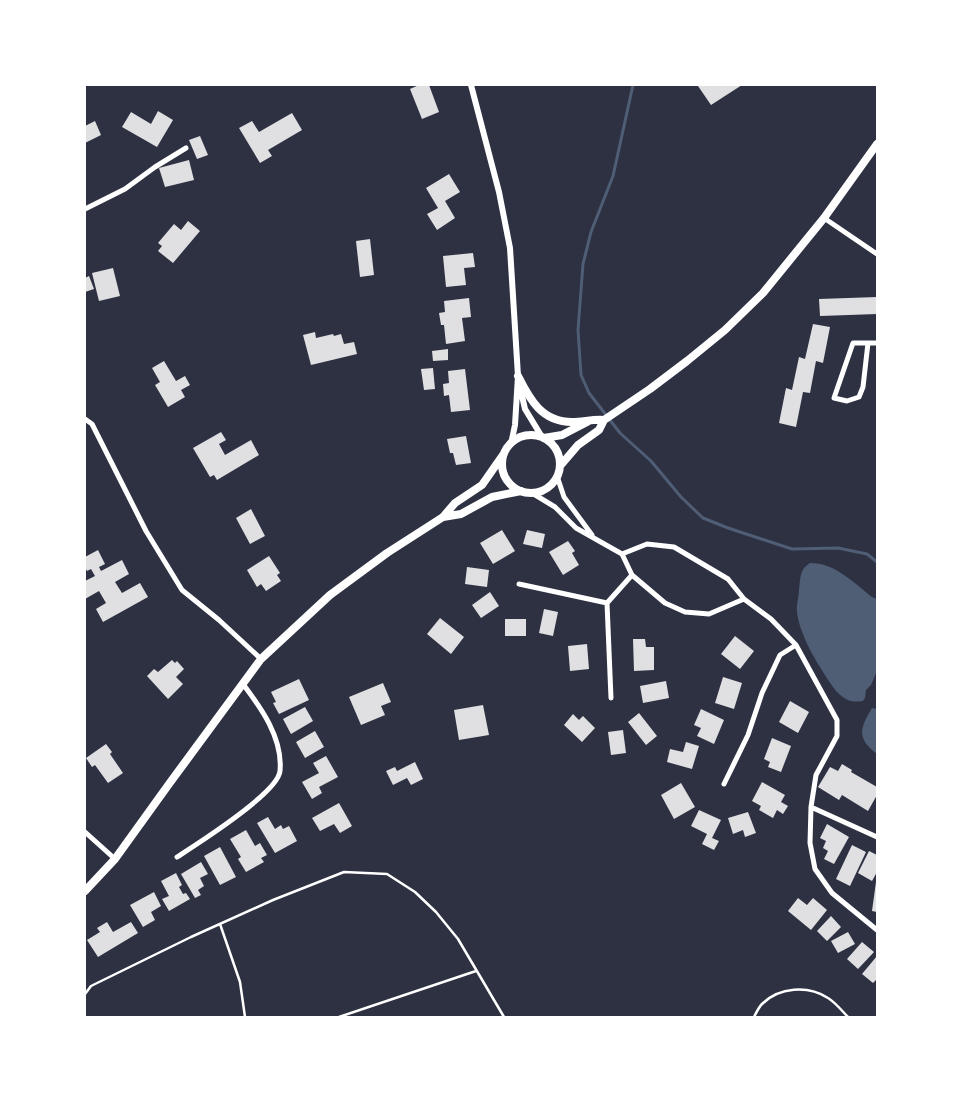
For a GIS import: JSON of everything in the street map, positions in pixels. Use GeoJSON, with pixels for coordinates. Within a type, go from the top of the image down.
{"type":"FeatureCollection","features":[{"type":"Feature","properties":{"kind":"main road"},"geometry":{"type":"LineString","coordinates":[[560,466],[578,445],[598,430],[604,420],[650,389],[725,330],[763,293],[824,218],[877,144]]}},
{"type":"Feature","properties":{"kind":"main road"},"geometry":{"type":"LineString","coordinates":[[518,376],[530,400],[544,414],[562,422],[604,420]]}},
{"type":"Feature","properties":{"kind":"main road"},"geometry":{"type":"LineString","coordinates":[[543,438],[562,435],[592,420]]}},
{"type":"Feature","properties":{"kind":"main road"},"geometry":{"type":"LineString","coordinates":[[85,891],[115,859],[261,660],[330,595],[387,553],[443,517],[455,503],[482,485],[503,455],[511,444],[522,436],[532,435],[550,442],[557,450],[560,466],[557,476],[550,486],[542,491],[532,493],[521,491],[508,481],[504,473],[503,455]]}},
{"type":"Feature","properties":{"kind":"main road"},"geometry":{"type":"LineString","coordinates":[[443,517],[461,514],[492,497],[521,491]]}},
{"type":"Feature","properties":{"kind":"street"},"geometry":{"type":"LineString","coordinates":[[471,85],[499,192],[510,248],[518,376],[515,425],[511,444]]}},
{"type":"Feature","properties":{"kind":"street"},"geometry":{"type":"LineString","coordinates":[[85,209],[125,189],[155,167],[186,148]]}},
{"type":"Feature","properties":{"kind":"street"},"geometry":{"type":"LineString","coordinates":[[824,218],[877,254]]}},
{"type":"Feature","properties":{"kind":"street"},"geometry":{"type":"LineString","coordinates":[[868,343],[863,387],[859,398],[847,401],[834,398],[853,343],[868,343],[877,343]]}},
{"type":"Feature","properties":{"kind":"street"},"geometry":{"type":"LineString","coordinates":[[518,376],[525,409],[543,438]]}},
{"type":"Feature","properties":{"kind":"street"},"geometry":{"type":"LineString","coordinates":[[85,419],[92,424],[146,531],[182,590],[219,620],[261,660]]}},
{"type":"Feature","properties":{"kind":"street"},"geometry":{"type":"LineString","coordinates":[[557,476],[564,497],[592,536]]}},
{"type":"Feature","properties":{"kind":"street"},"geometry":{"type":"LineString","coordinates":[[532,493],[555,507],[576,528],[622,554],[632,575],[665,603],[685,612],[710,614],[744,599]]}},
{"type":"Feature","properties":{"kind":"street"},"geometry":{"type":"LineString","coordinates":[[622,554],[647,544],[674,547],[728,579],[744,599],[771,619],[796,645],[837,720],[837,736],[816,775],[811,806],[810,843],[814,869],[832,893],[877,930]]}},
{"type":"Feature","properties":{"kind":"street"},"geometry":{"type":"LineString","coordinates":[[610,698],[607,602],[632,575]]}},
{"type":"Feature","properties":{"kind":"street"},"geometry":{"type":"LineString","coordinates":[[519,584],[607,602]]}},
{"type":"Feature","properties":{"kind":"street"},"geometry":{"type":"LineString","coordinates":[[724,784],[748,735],[762,694],[780,655],[796,645]]}},
{"type":"Feature","properties":{"kind":"street"},"geometry":{"type":"LineString","coordinates":[[177,857],[243,812],[270,787],[280,772],[277,744],[263,711],[243,684]]}},
{"type":"Feature","properties":{"kind":"street"},"geometry":{"type":"LineString","coordinates":[[811,806],[877,837]]}},
{"type":"Feature","properties":{"kind":"street"},"geometry":{"type":"LineString","coordinates":[[85,832],[115,859]]}},
{"type":"Feature","properties":{"kind":"lane"},"geometry":{"type":"LineString","coordinates":[[85,994],[91,986],[220,924],[344,872],[387,874],[415,892],[436,912],[458,939],[504,1017]]}},
{"type":"Feature","properties":{"kind":"lane"},"geometry":{"type":"LineString","coordinates":[[220,924],[240,982],[245,1017]]}},
{"type":"Feature","properties":{"kind":"lane"},"geometry":{"type":"LineString","coordinates":[[339,1017],[476,970]]}},
{"type":"Feature","properties":{"kind":"lane"},"geometry":{"type":"LineString","coordinates":[[754,1017],[762,1004],[777,994],[794,988],[812,991],[828,998],[848,1017]]}},
{"type":"Feature","properties":{"kind":"water"},"geometry":{"type":"Polygon","coordinates":[[[810,563],[828,566],[836,570],[877,599],[877,671],[871,685],[866,690],[863,701],[855,702],[848,700],[836,691],[818,664],[802,632],[797,604],[801,574],[810,563]]]}},
{"type":"Feature","properties":{"kind":"water"},"geometry":{"type":"Polygon","coordinates":[[[872,708],[877,709],[877,754],[866,743],[862,732],[872,708]]]}},
{"type":"Feature","properties":{"kind":"building"},"geometry":{"type":"Polygon","coordinates":[[[419,85],[429,85],[439,112],[422,119],[410,89],[419,85]]]}},
{"type":"Feature","properties":{"kind":"building"},"geometry":{"type":"Polygon","coordinates":[[[699,85],[742,85],[711,105],[699,85]]]}},
{"type":"Feature","properties":{"kind":"building"},"geometry":{"type":"Polygon","coordinates":[[[158,111],[173,120],[157,147],[122,127],[131,112],[151,124],[158,111]]]}},
{"type":"Feature","properties":{"kind":"building"},"geometry":{"type":"Polygon","coordinates":[[[292,113],[302,130],[268,150],[272,156],[260,163],[239,128],[252,121],[259,132],[292,113]]]}},
{"type":"Feature","properties":{"kind":"building"},"geometry":{"type":"Polygon","coordinates":[[[95,121],[101,135],[85,143],[85,126],[95,121]]]}},
{"type":"Feature","properties":{"kind":"building"},"geometry":{"type":"Polygon","coordinates":[[[200,136],[208,155],[197,159],[189,140],[200,136]]]}},
{"type":"Feature","properties":{"kind":"building"},"geometry":{"type":"Polygon","coordinates":[[[189,160],[194,180],[165,187],[159,168],[189,160]]]}},
{"type":"Feature","properties":{"kind":"building"},"geometry":{"type":"Polygon","coordinates":[[[449,174],[460,192],[445,201],[455,218],[437,230],[427,214],[438,208],[426,188],[449,174]]]}},
{"type":"Feature","properties":{"kind":"building"},"geometry":{"type":"Polygon","coordinates":[[[188,221],[200,231],[173,263],[158,251],[162,246],[158,243],[174,224],[181,230],[188,221]]]}},
{"type":"Feature","properties":{"kind":"building"},"geometry":{"type":"Polygon","coordinates":[[[370,239],[374,275],[360,277],[356,241],[370,239]]]}},
{"type":"Feature","properties":{"kind":"building"},"geometry":{"type":"Polygon","coordinates":[[[473,253],[475,267],[464,268],[466,285],[446,287],[443,256],[473,253]]]}},
{"type":"Feature","properties":{"kind":"building"},"geometry":{"type":"Polygon","coordinates":[[[113,268],[120,296],[99,301],[92,273],[113,268]]]}},
{"type":"Feature","properties":{"kind":"building"},"geometry":{"type":"Polygon","coordinates":[[[89,276],[94,289],[85,292],[85,278],[89,276]]]}},
{"type":"Feature","properties":{"kind":"building"},"geometry":{"type":"Polygon","coordinates":[[[877,297],[877,314],[820,316],[819,299],[877,297]]]}},
{"type":"Feature","properties":{"kind":"building"},"geometry":{"type":"Polygon","coordinates":[[[469,298],[471,317],[462,318],[465,341],[446,344],[444,325],[441,325],[439,313],[445,312],[444,301],[469,298]]]}},
{"type":"Feature","properties":{"kind":"building"},"geometry":{"type":"Polygon","coordinates":[[[813,324],[830,327],[823,363],[816,361],[810,393],[803,392],[796,427],[779,423],[786,388],[792,390],[799,357],[805,359],[813,324]]]}},
{"type":"Feature","properties":{"kind":"building"},"geometry":{"type":"Polygon","coordinates":[[[315,332],[316,338],[341,334],[344,344],[354,342],[357,354],[311,365],[303,335],[315,332]]]}},
{"type":"Feature","properties":{"kind":"building"},"geometry":{"type":"Polygon","coordinates":[[[448,349],[448,360],[433,361],[432,351],[448,349]]]}},
{"type":"Feature","properties":{"kind":"building"},"geometry":{"type":"Polygon","coordinates":[[[164,361],[176,381],[185,376],[190,385],[181,390],[185,397],[168,407],[155,385],[160,382],[152,368],[164,361]]]}},
{"type":"Feature","properties":{"kind":"building"},"geometry":{"type":"Polygon","coordinates":[[[433,368],[435,389],[424,390],[421,369],[433,368]]]}},
{"type":"Feature","properties":{"kind":"building"},"geometry":{"type":"Polygon","coordinates":[[[465,369],[470,410],[451,412],[449,395],[444,396],[443,384],[449,383],[448,371],[465,369]]]}},
{"type":"Feature","properties":{"kind":"building"},"geometry":{"type":"Polygon","coordinates":[[[221,432],[226,440],[219,444],[225,455],[251,440],[259,455],[217,480],[214,475],[210,477],[193,448],[221,432]]]}},
{"type":"Feature","properties":{"kind":"building"},"geometry":{"type":"Polygon","coordinates":[[[466,436],[471,463],[456,465],[453,453],[450,453],[447,439],[466,436]]]}},
{"type":"Feature","properties":{"kind":"building"},"geometry":{"type":"Polygon","coordinates":[[[251,509],[265,536],[250,544],[236,518],[251,509]]]}},
{"type":"Feature","properties":{"kind":"building"},"geometry":{"type":"Polygon","coordinates":[[[502,530],[515,551],[493,564],[480,543],[502,530]]]}},
{"type":"Feature","properties":{"kind":"building"},"geometry":{"type":"Polygon","coordinates":[[[527,530],[545,534],[542,548],[523,544],[527,530]]]}},
{"type":"Feature","properties":{"kind":"building"},"geometry":{"type":"Polygon","coordinates":[[[568,541],[575,551],[572,553],[579,565],[563,575],[549,552],[568,541]]]}},
{"type":"Feature","properties":{"kind":"building"},"geometry":{"type":"Polygon","coordinates":[[[98,550],[105,564],[99,567],[101,571],[122,560],[129,574],[115,582],[122,593],[140,583],[148,597],[103,622],[96,609],[106,603],[99,591],[85,599],[85,581],[95,576],[91,569],[87,571],[85,557],[98,550]]]}},
{"type":"Feature","properties":{"kind":"building"},"geometry":{"type":"Polygon","coordinates":[[[269,556],[280,573],[277,575],[281,581],[266,591],[261,584],[257,587],[247,570],[269,556]]]}},
{"type":"Feature","properties":{"kind":"building"},"geometry":{"type":"Polygon","coordinates":[[[467,567],[489,570],[487,587],[465,584],[467,567]]]}},
{"type":"Feature","properties":{"kind":"building"},"geometry":{"type":"Polygon","coordinates":[[[490,592],[499,606],[481,618],[472,605],[490,592]]]}},
{"type":"Feature","properties":{"kind":"building"},"geometry":{"type":"Polygon","coordinates":[[[544,609],[558,612],[553,636],[539,633],[544,609]]]}},
{"type":"Feature","properties":{"kind":"building"},"geometry":{"type":"Polygon","coordinates":[[[440,618],[464,637],[451,654],[427,634],[440,618]]]}},
{"type":"Feature","properties":{"kind":"building"},"geometry":{"type":"Polygon","coordinates":[[[505,619],[526,619],[526,636],[505,636],[505,619]]]}},
{"type":"Feature","properties":{"kind":"building"},"geometry":{"type":"Polygon","coordinates":[[[735,636],[754,651],[740,669],[721,654],[735,636]]]}},
{"type":"Feature","properties":{"kind":"building"},"geometry":{"type":"Polygon","coordinates":[[[633,639],[645,639],[646,647],[654,647],[654,670],[634,671],[633,639]]]}},
{"type":"Feature","properties":{"kind":"building"},"geometry":{"type":"Polygon","coordinates":[[[587,644],[589,669],[570,671],[568,646],[587,644]]]}},
{"type":"Feature","properties":{"kind":"building"},"geometry":{"type":"Polygon","coordinates":[[[172,660],[175,663],[177,661],[184,669],[176,677],[183,684],[168,699],[147,676],[154,669],[158,672],[172,660]]]}},
{"type":"Feature","properties":{"kind":"building"},"geometry":{"type":"Polygon","coordinates":[[[723,677],[742,683],[734,709],[715,703],[723,677]]]}},
{"type":"Feature","properties":{"kind":"building"},"geometry":{"type":"Polygon","coordinates":[[[299,679],[309,700],[279,714],[273,703],[276,702],[271,692],[299,679]]]}},
{"type":"Feature","properties":{"kind":"building"},"geometry":{"type":"Polygon","coordinates":[[[666,681],[669,698],[643,703],[640,686],[666,681]]]}},
{"type":"Feature","properties":{"kind":"building"},"geometry":{"type":"Polygon","coordinates":[[[383,683],[391,702],[381,706],[385,715],[361,725],[349,697],[383,683]]]}},
{"type":"Feature","properties":{"kind":"building"},"geometry":{"type":"Polygon","coordinates":[[[790,701],[809,712],[798,733],[779,722],[790,701]]]}},
{"type":"Feature","properties":{"kind":"building"},"geometry":{"type":"Polygon","coordinates":[[[483,705],[489,735],[459,740],[454,710],[483,705]]]}},
{"type":"Feature","properties":{"kind":"building"},"geometry":{"type":"Polygon","coordinates":[[[305,707],[313,721],[291,734],[283,719],[305,707]]]}},
{"type":"Feature","properties":{"kind":"building"},"geometry":{"type":"Polygon","coordinates":[[[701,709],[724,720],[714,744],[697,736],[701,728],[694,725],[701,709]]]}},
{"type":"Feature","properties":{"kind":"building"},"geometry":{"type":"Polygon","coordinates":[[[639,713],[657,736],[646,745],[628,722],[639,713]]]}},
{"type":"Feature","properties":{"kind":"building"},"geometry":{"type":"Polygon","coordinates":[[[573,714],[579,720],[583,716],[595,728],[582,742],[564,725],[573,714]]]}},
{"type":"Feature","properties":{"kind":"building"},"geometry":{"type":"Polygon","coordinates":[[[623,730],[626,753],[611,755],[608,732],[623,730]]]}},
{"type":"Feature","properties":{"kind":"building"},"geometry":{"type":"Polygon","coordinates":[[[315,731],[324,747],[305,758],[296,742],[315,731]]]}},
{"type":"Feature","properties":{"kind":"building"},"geometry":{"type":"Polygon","coordinates":[[[772,738],[791,746],[781,772],[768,767],[770,762],[764,759],[772,738]]]}},
{"type":"Feature","properties":{"kind":"building"},"geometry":{"type":"Polygon","coordinates":[[[686,742],[699,746],[692,769],[667,762],[670,749],[683,752],[686,742]]]}},
{"type":"Feature","properties":{"kind":"building"},"geometry":{"type":"Polygon","coordinates":[[[106,744],[112,752],[110,754],[123,773],[108,783],[95,765],[92,767],[86,758],[106,744]]]}},
{"type":"Feature","properties":{"kind":"building"},"geometry":{"type":"Polygon","coordinates":[[[326,756],[338,777],[319,787],[322,793],[312,799],[302,782],[319,773],[313,763],[326,756]]]}},
{"type":"Feature","properties":{"kind":"building"},"geometry":{"type":"Polygon","coordinates":[[[415,762],[423,779],[411,785],[407,778],[393,785],[386,771],[395,767],[397,771],[415,762]]]}},
{"type":"Feature","properties":{"kind":"building"},"geometry":{"type":"Polygon","coordinates":[[[842,764],[852,770],[851,772],[877,787],[877,795],[868,811],[842,795],[839,800],[818,787],[830,767],[838,771],[842,764]]]}},
{"type":"Feature","properties":{"kind":"building"},"geometry":{"type":"Polygon","coordinates":[[[762,782],[785,795],[781,802],[788,806],[783,814],[777,810],[773,818],[759,810],[761,806],[752,801],[762,782]]]}},
{"type":"Feature","properties":{"kind":"building"},"geometry":{"type":"Polygon","coordinates":[[[681,783],[695,807],[674,819],[661,795],[681,783]]]}},
{"type":"Feature","properties":{"kind":"building"},"geometry":{"type":"Polygon","coordinates":[[[339,803],[352,826],[340,833],[334,824],[320,831],[312,818],[339,803]]]}},
{"type":"Feature","properties":{"kind":"building"},"geometry":{"type":"Polygon","coordinates":[[[699,810],[721,820],[712,838],[719,841],[714,850],[702,844],[707,834],[691,826],[699,810]]]}},
{"type":"Feature","properties":{"kind":"building"},"geometry":{"type":"Polygon","coordinates":[[[748,812],[756,833],[745,837],[743,830],[733,834],[728,818],[748,812]]]}},
{"type":"Feature","properties":{"kind":"building"},"geometry":{"type":"Polygon","coordinates":[[[268,817],[275,829],[281,825],[283,829],[289,826],[297,841],[275,853],[257,823],[268,817]]]}},
{"type":"Feature","properties":{"kind":"building"},"geometry":{"type":"Polygon","coordinates":[[[827,824],[849,837],[834,864],[824,859],[828,851],[823,848],[826,841],[820,838],[827,824]]]}},
{"type":"Feature","properties":{"kind":"building"},"geometry":{"type":"Polygon","coordinates":[[[246,830],[255,846],[260,843],[267,855],[261,858],[264,862],[246,872],[238,859],[241,857],[230,839],[246,830]]]}},
{"type":"Feature","properties":{"kind":"building"},"geometry":{"type":"Polygon","coordinates":[[[852,845],[866,852],[850,886],[836,879],[852,845]]]}},
{"type":"Feature","properties":{"kind":"building"},"geometry":{"type":"Polygon","coordinates":[[[220,847],[236,877],[220,885],[204,856],[220,847]]]}},
{"type":"Feature","properties":{"kind":"building"},"geometry":{"type":"Polygon","coordinates":[[[869,851],[877,855],[877,872],[872,881],[858,873],[869,851]]]}},
{"type":"Feature","properties":{"kind":"building"},"geometry":{"type":"Polygon","coordinates":[[[201,862],[208,874],[200,878],[204,886],[198,890],[201,895],[195,898],[181,874],[201,862]]]}},
{"type":"Feature","properties":{"kind":"building"},"geometry":{"type":"Polygon","coordinates":[[[176,873],[182,885],[179,887],[183,894],[186,893],[190,899],[169,911],[162,899],[169,896],[161,881],[176,873]]]}},
{"type":"Feature","properties":{"kind":"building"},"geometry":{"type":"Polygon","coordinates":[[[877,882],[877,912],[872,911],[877,882]]]}},
{"type":"Feature","properties":{"kind":"building"},"geometry":{"type":"Polygon","coordinates":[[[154,892],[161,906],[151,912],[155,920],[143,927],[130,905],[154,892]]]}},
{"type":"Feature","properties":{"kind":"building"},"geometry":{"type":"Polygon","coordinates":[[[798,898],[807,905],[813,898],[827,910],[811,930],[788,911],[798,898]]]}},
{"type":"Feature","properties":{"kind":"building"},"geometry":{"type":"Polygon","coordinates":[[[831,916],[841,927],[827,941],[817,931],[831,916]]]}},
{"type":"Feature","properties":{"kind":"building"},"geometry":{"type":"Polygon","coordinates":[[[107,922],[113,932],[131,922],[138,933],[98,957],[87,940],[100,932],[97,928],[107,922]]]}},
{"type":"Feature","properties":{"kind":"building"},"geometry":{"type":"Polygon","coordinates":[[[848,932],[855,944],[838,953],[831,941],[848,932]]]}},
{"type":"Feature","properties":{"kind":"building"},"geometry":{"type":"Polygon","coordinates":[[[862,942],[874,952],[858,969],[847,959],[862,942]]]}},
{"type":"Feature","properties":{"kind":"building"},"geometry":{"type":"Polygon","coordinates":[[[877,956],[877,979],[873,983],[862,974],[877,956]]]}},
{"type":"Feature","properties":{"kind":"waterway"},"geometry":{"type":"LineString","coordinates":[[633,85],[613,176],[591,232],[583,264],[578,330],[581,375],[589,393],[620,433],[651,461],[681,497],[703,518],[792,549],[838,548],[867,554],[877,562]]}}]}
